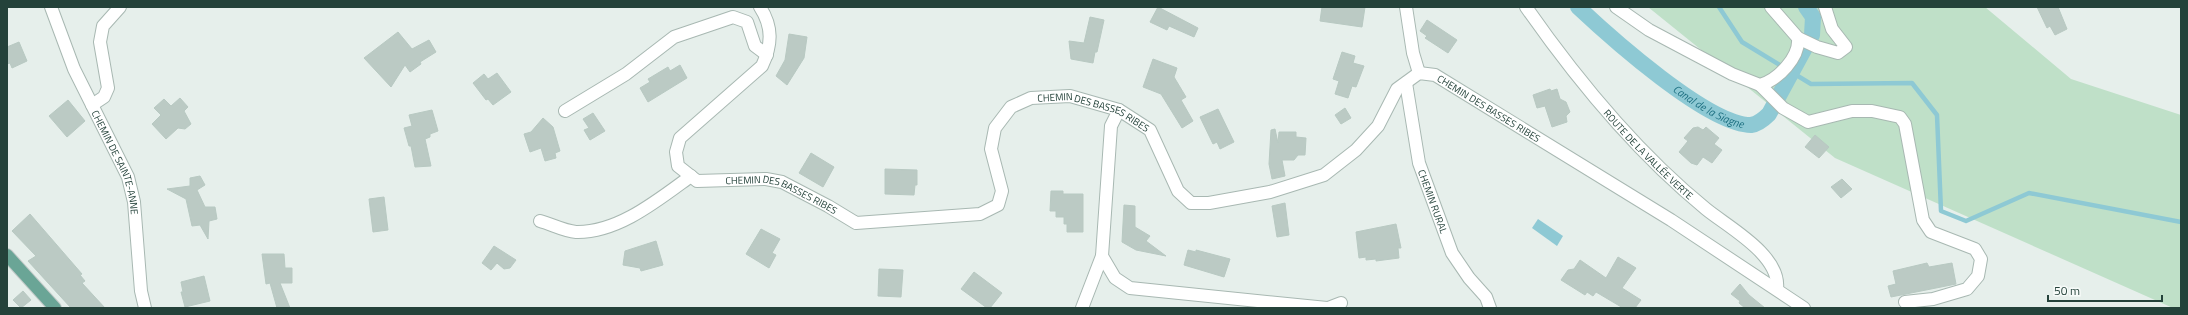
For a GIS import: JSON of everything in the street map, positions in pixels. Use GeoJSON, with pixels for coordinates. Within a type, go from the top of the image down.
{"type":"FeatureCollection","features":[{"type":"Feature","properties":{"kind":"main road"},"geometry":{"type":"LineString","coordinates":[[7,255],[55,308]]}},
{"type":"Feature","properties":{"kind":"street"},"geometry":{"type":"LineString","coordinates":[[51,7],[74,69],[92,105]]}},
{"type":"Feature","properties":{"kind":"street","name":"CHEMIN DE SAINTE-ANNE"},"geometry":{"type":"LineString","coordinates":[[120,7],[103,26],[100,42],[108,88],[104,97],[92,105],[128,177],[134,202],[141,292],[145,308]]}},
{"type":"Feature","properties":{"kind":"street"},"geometry":{"type":"LineString","coordinates":[[540,221],[574,232],[599,230],[659,200],[691,176],[678,166],[676,152],[680,138],[762,66],[767,55],[771,37],[767,19],[760,7]]}},
{"type":"Feature","properties":{"kind":"street"},"geometry":{"type":"LineString","coordinates":[[1406,7],[1413,53],[1419,73]]}},
{"type":"Feature","properties":{"kind":"street","name":"ROUTE DE LA VALLÉE VERTE"},"geometry":{"type":"LineString","coordinates":[[1526,7],[1552,44],[1603,107],[1655,162],[1705,208],[1755,246],[1775,273],[1778,281],[1777,289]]}},
{"type":"Feature","properties":{"kind":"street"},"geometry":{"type":"LineString","coordinates":[[1616,7],[1649,30],[1732,74],[1760,85],[1783,108],[1808,122],[1852,111],[1872,110],[1900,117],[1905,124],[1923,220],[1931,232],[1975,249],[1981,259],[1978,276],[1967,288],[1933,299],[1905,302]]}},
{"type":"Feature","properties":{"kind":"street"},"geometry":{"type":"LineString","coordinates":[[1771,7],[1798,38],[1817,47],[1838,53],[1846,47],[1832,29],[1825,7]]}},
{"type":"Feature","properties":{"kind":"street"},"geometry":{"type":"LineString","coordinates":[[565,111],[626,74],[674,37],[733,17],[747,22],[756,46],[767,55]]}},
{"type":"Feature","properties":{"kind":"street"},"geometry":{"type":"LineString","coordinates":[[1760,85],[1775,79],[1797,52],[1798,38]]}},
{"type":"Feature","properties":{"kind":"street","name":"CHEMIN DES BASSES RIBES"},"geometry":{"type":"LineString","coordinates":[[691,176],[697,181],[766,179],[782,182],[828,206],[856,223],[980,214],[998,205],[1002,191],[991,150],[995,128],[1011,107],[1031,98],[1070,96],[1119,110],[1150,130],[1178,191],[1191,203],[1209,203],[1270,192],[1324,175],[1356,150],[1378,126],[1397,89],[1419,73],[1435,76],[1442,80],[1671,220],[1804,308]]}},
{"type":"Feature","properties":{"kind":"street","name":"CHEMIN RURAL"},"geometry":{"type":"LineString","coordinates":[[1406,83],[1419,163],[1452,253],[1469,278],[1486,297],[1490,308]]}},
{"type":"Feature","properties":{"kind":"street"},"geometry":{"type":"LineString","coordinates":[[1082,308],[1102,256],[1111,126],[1119,110]]}},
{"type":"Feature","properties":{"kind":"street"},"geometry":{"type":"LineString","coordinates":[[1102,256],[1115,278],[1130,288],[1327,308],[1341,303]]}},
{"type":"Feature","properties":{"kind":"green space"},"geometry":{"type":"Polygon","coordinates":[[[1648,7],[1985,7],[2071,79],[2181,115],[2181,308],[2173,308],[1835,158],[1648,7]]]}},
{"type":"Feature","properties":{"kind":"water"},"geometry":{"type":"Polygon","coordinates":[[[1538,219],[1563,236],[1557,246],[1532,228],[1538,219]]]}},
{"type":"Feature","properties":{"kind":"building"},"geometry":{"type":"Polygon","coordinates":[[[1158,7],[1198,28],[1194,37],[1169,26],[1167,30],[1150,22],[1158,7]]]}},
{"type":"Feature","properties":{"kind":"building"},"geometry":{"type":"Polygon","coordinates":[[[1322,7],[1365,7],[1362,27],[1320,21],[1322,7]]]}},
{"type":"Feature","properties":{"kind":"building"},"geometry":{"type":"Polygon","coordinates":[[[2037,7],[2058,7],[2067,29],[2055,35],[2050,26],[2047,28],[2037,7]]]}},
{"type":"Feature","properties":{"kind":"building"},"geometry":{"type":"Polygon","coordinates":[[[1090,17],[1104,20],[1093,63],[1071,59],[1069,41],[1084,43],[1090,17]]]}},
{"type":"Feature","properties":{"kind":"building"},"geometry":{"type":"Polygon","coordinates":[[[1427,20],[1457,40],[1448,53],[1425,38],[1427,36],[1420,31],[1427,20]]]}},
{"type":"Feature","properties":{"kind":"building"},"geometry":{"type":"Polygon","coordinates":[[[398,32],[412,49],[429,40],[436,52],[420,62],[421,64],[410,72],[405,65],[391,87],[364,58],[398,32]]]}},
{"type":"Feature","properties":{"kind":"building"},"geometry":{"type":"Polygon","coordinates":[[[789,34],[807,37],[804,58],[787,85],[776,76],[785,60],[789,34]]]}},
{"type":"Feature","properties":{"kind":"building"},"geometry":{"type":"Polygon","coordinates":[[[19,42],[27,61],[12,68],[10,63],[7,64],[7,47],[19,42]]]}},
{"type":"Feature","properties":{"kind":"building"},"geometry":{"type":"Polygon","coordinates":[[[1342,52],[1355,56],[1353,63],[1364,66],[1356,87],[1352,86],[1348,98],[1335,94],[1339,81],[1333,79],[1342,52]]]}},
{"type":"Feature","properties":{"kind":"building"},"geometry":{"type":"Polygon","coordinates":[[[1153,59],[1177,68],[1174,77],[1186,97],[1181,100],[1193,121],[1182,128],[1161,94],[1143,87],[1153,59]]]}},
{"type":"Feature","properties":{"kind":"building"},"geometry":{"type":"Polygon","coordinates":[[[680,65],[687,78],[648,102],[640,88],[650,82],[648,79],[668,67],[670,71],[680,65]]]}},
{"type":"Feature","properties":{"kind":"building"},"geometry":{"type":"Polygon","coordinates":[[[497,73],[511,92],[493,105],[488,99],[486,100],[473,83],[484,74],[488,79],[497,73]]]}},
{"type":"Feature","properties":{"kind":"building"},"geometry":{"type":"Polygon","coordinates":[[[1550,89],[1551,91],[1557,89],[1560,99],[1566,102],[1570,112],[1566,116],[1567,122],[1552,127],[1545,106],[1537,108],[1533,95],[1550,89]]]}},
{"type":"Feature","properties":{"kind":"building"},"geometry":{"type":"Polygon","coordinates":[[[180,98],[188,107],[184,111],[191,124],[185,129],[178,128],[166,139],[152,124],[161,115],[154,108],[164,99],[171,106],[180,98]]]}},
{"type":"Feature","properties":{"kind":"building"},"geometry":{"type":"Polygon","coordinates":[[[68,100],[85,121],[67,137],[49,116],[68,100]]]}},
{"type":"Feature","properties":{"kind":"building"},"geometry":{"type":"Polygon","coordinates":[[[1345,108],[1351,118],[1341,124],[1335,115],[1345,108]]]}},
{"type":"Feature","properties":{"kind":"building"},"geometry":{"type":"Polygon","coordinates":[[[1218,109],[1234,142],[1220,149],[1217,142],[1213,144],[1200,117],[1218,109]]]}},
{"type":"Feature","properties":{"kind":"building"},"geometry":{"type":"Polygon","coordinates":[[[432,110],[438,131],[430,134],[430,137],[425,139],[431,166],[415,167],[411,146],[409,146],[404,128],[412,126],[409,115],[432,110]]]}},
{"type":"Feature","properties":{"kind":"building"},"geometry":{"type":"Polygon","coordinates":[[[593,113],[605,131],[590,140],[584,130],[589,128],[583,119],[593,113]]]}},
{"type":"Feature","properties":{"kind":"building"},"geometry":{"type":"Polygon","coordinates":[[[543,118],[553,127],[560,151],[555,153],[556,158],[545,161],[541,148],[530,152],[524,134],[531,132],[543,118]]]}},
{"type":"Feature","properties":{"kind":"building"},"geometry":{"type":"Polygon","coordinates":[[[1698,127],[1703,130],[1706,127],[1719,138],[1714,144],[1722,150],[1712,163],[1703,157],[1697,165],[1691,163],[1679,152],[1688,141],[1684,138],[1693,128],[1698,127]]]}},
{"type":"Feature","properties":{"kind":"building"},"geometry":{"type":"Polygon","coordinates":[[[1275,129],[1278,143],[1279,132],[1296,132],[1296,137],[1306,138],[1305,155],[1298,155],[1294,160],[1282,160],[1285,176],[1272,179],[1269,164],[1271,130],[1275,129]]]}},
{"type":"Feature","properties":{"kind":"building"},"geometry":{"type":"Polygon","coordinates":[[[1815,135],[1829,147],[1819,158],[1805,147],[1815,135]]]}},
{"type":"Feature","properties":{"kind":"building"},"geometry":{"type":"Polygon","coordinates":[[[811,153],[834,167],[823,187],[799,173],[811,153]]]}},
{"type":"Feature","properties":{"kind":"building"},"geometry":{"type":"Polygon","coordinates":[[[885,169],[917,170],[917,185],[915,185],[914,195],[885,194],[885,169]]]}},
{"type":"Feature","properties":{"kind":"building"},"geometry":{"type":"Polygon","coordinates":[[[200,176],[205,185],[197,190],[205,207],[215,207],[217,219],[209,221],[208,239],[200,225],[192,226],[186,199],[167,189],[190,186],[190,178],[200,176]]]}},
{"type":"Feature","properties":{"kind":"building"},"geometry":{"type":"Polygon","coordinates":[[[1842,179],[1852,189],[1841,198],[1831,187],[1842,179]]]}},
{"type":"Feature","properties":{"kind":"building"},"geometry":{"type":"Polygon","coordinates":[[[1051,191],[1063,191],[1063,194],[1083,194],[1083,232],[1067,232],[1067,224],[1064,224],[1064,217],[1056,217],[1056,211],[1050,211],[1051,191]]]}},
{"type":"Feature","properties":{"kind":"building"},"geometry":{"type":"Polygon","coordinates":[[[384,197],[388,230],[373,232],[369,199],[384,197]]]}},
{"type":"Feature","properties":{"kind":"building"},"geometry":{"type":"Polygon","coordinates":[[[1285,203],[1289,235],[1277,237],[1272,206],[1285,203]]]}},
{"type":"Feature","properties":{"kind":"building"},"geometry":{"type":"Polygon","coordinates":[[[1124,205],[1135,206],[1135,227],[1150,236],[1146,241],[1166,256],[1136,250],[1122,242],[1124,205]]]}},
{"type":"Feature","properties":{"kind":"building"},"geometry":{"type":"Polygon","coordinates":[[[30,214],[82,274],[80,275],[85,281],[82,283],[105,308],[71,308],[28,261],[36,256],[12,231],[30,214]]]}},
{"type":"Feature","properties":{"kind":"building"},"geometry":{"type":"Polygon","coordinates":[[[1396,224],[1401,248],[1398,248],[1399,258],[1376,261],[1376,259],[1366,260],[1366,257],[1359,258],[1356,232],[1396,224]]]}},
{"type":"Feature","properties":{"kind":"building"},"geometry":{"type":"Polygon","coordinates":[[[761,229],[780,239],[772,253],[776,255],[769,268],[746,254],[761,229]]]}},
{"type":"Feature","properties":{"kind":"building"},"geometry":{"type":"Polygon","coordinates":[[[656,241],[663,265],[641,271],[640,268],[623,265],[625,251],[656,241]]]}},
{"type":"Feature","properties":{"kind":"building"},"geometry":{"type":"Polygon","coordinates":[[[494,246],[516,260],[510,268],[504,269],[497,263],[491,270],[482,263],[494,246]]]}},
{"type":"Feature","properties":{"kind":"building"},"geometry":{"type":"Polygon","coordinates":[[[1188,250],[1196,252],[1196,250],[1230,259],[1224,277],[1184,265],[1188,250]]]}},
{"type":"Feature","properties":{"kind":"building"},"geometry":{"type":"Polygon","coordinates":[[[262,254],[284,254],[285,268],[292,268],[292,283],[280,283],[290,308],[277,308],[270,283],[266,284],[262,254]]]}},
{"type":"Feature","properties":{"kind":"building"},"geometry":{"type":"Polygon","coordinates":[[[1618,257],[1636,268],[1622,288],[1641,300],[1635,308],[1623,308],[1596,292],[1593,296],[1587,292],[1585,295],[1561,280],[1568,270],[1574,269],[1580,260],[1606,278],[1618,257]]]}},
{"type":"Feature","properties":{"kind":"building"},"geometry":{"type":"Polygon","coordinates":[[[1927,263],[1929,267],[1952,263],[1956,284],[1891,297],[1888,286],[1896,284],[1893,271],[1927,263]]]}},
{"type":"Feature","properties":{"kind":"building"},"geometry":{"type":"Polygon","coordinates":[[[879,269],[903,270],[901,297],[878,296],[879,269]]]}},
{"type":"Feature","properties":{"kind":"building"},"geometry":{"type":"Polygon","coordinates":[[[974,272],[1002,293],[990,308],[987,308],[961,289],[974,272]]]}},
{"type":"Feature","properties":{"kind":"building"},"geometry":{"type":"Polygon","coordinates":[[[204,276],[210,301],[185,307],[181,292],[183,292],[181,282],[204,276]]]}},
{"type":"Feature","properties":{"kind":"building"},"geometry":{"type":"Polygon","coordinates":[[[1740,284],[1749,295],[1765,308],[1745,308],[1739,303],[1740,301],[1731,294],[1740,284]]]}},
{"type":"Feature","properties":{"kind":"building"},"geometry":{"type":"Polygon","coordinates":[[[23,291],[31,300],[21,308],[13,300],[23,291]]]}},
{"type":"Feature","properties":{"kind":"waterway","name":"Canal de la Siagne"},"geometry":{"type":"LineString","coordinates":[[1578,7],[1635,58],[1686,96],[1710,111],[1733,121],[1751,125],[1761,121],[1769,114],[1812,35],[1813,17],[1806,7]]}},
{"type":"Feature","properties":{"kind":"waterway"},"geometry":{"type":"LineString","coordinates":[[1719,7],[1742,42],[1811,84],[1912,83],[1937,115],[1941,211],[1966,221],[2029,193],[2181,222]]}}]}
